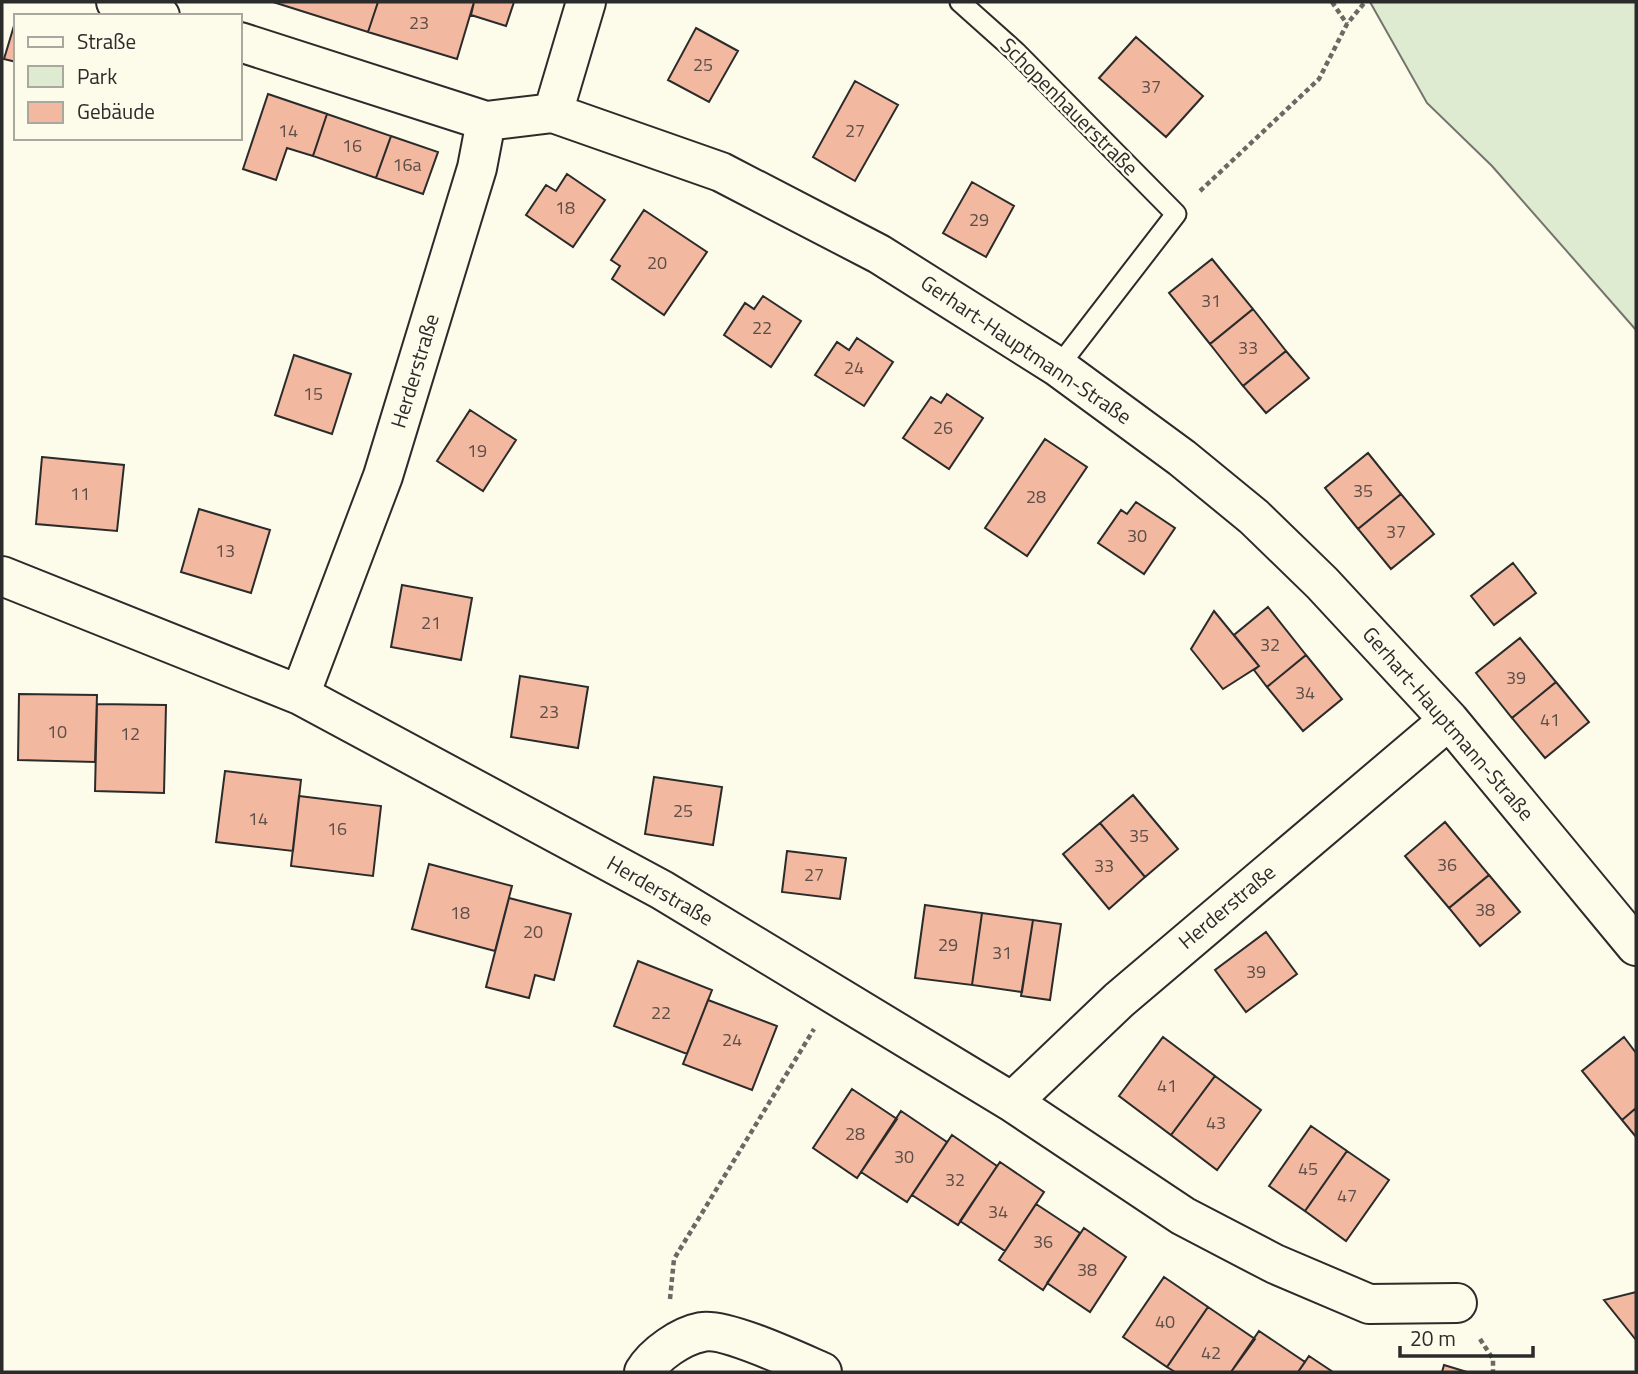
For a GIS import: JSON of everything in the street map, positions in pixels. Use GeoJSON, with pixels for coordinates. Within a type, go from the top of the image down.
{"type":"FeatureCollection","features":[{"type":"Feature","properties":{"kind":"street"},"geometry":{"type":"LineString","coordinates":[[116,2],[154,14]]}},
{"type":"Feature","properties":{"kind":"street"},"geometry":{"type":"LineString","coordinates":[[553,113],[586,2]]}},
{"type":"Feature","properties":{"kind":"street","name":"Gerhart-Hauptmann-Straße"},"geometry":{"type":"LineString","coordinates":[[242,43],[486,121],[553,113],[721,173],[879,254],[1058,367],[1182,458],[1254,517],[1322,583],[1449,720],[1636,946]]}},
{"type":"Feature","properties":{"kind":"street","name":"Herderstraße"},"geometry":{"type":"LineString","coordinates":[[300,695],[383,476],[477,167],[486,121]]}},
{"type":"Feature","properties":{"kind":"street","name":"Herderstraße"},"geometry":{"type":"LineString","coordinates":[[2,576],[300,695],[662,890],[1012,1102],[1183,1216],[1275,1264],[1369,1304],[1457,1303]]}},
{"type":"Feature","properties":{"kind":"street","name":"Herderstraße"},"geometry":{"type":"LineString","coordinates":[[1012,1102],[1119,1000],[1449,720]]}},
{"type":"Feature","properties":{"kind":"street"},"geometry":{"type":"LineString","coordinates":[[655,1361],[704,1331],[741,1339],[822,1372]]}},
{"type":"Feature","properties":{"kind":"lane","name":"Schopenhauerstraße"},"geometry":{"type":"LineString","coordinates":[[960,2],[1016,52],[1176,214]]}},
{"type":"Feature","properties":{"kind":"lane"},"geometry":{"type":"LineString","coordinates":[[1058,367],[1176,214]]}},
{"type":"Feature","properties":{"kind":"path"},"geometry":{"type":"LineString","coordinates":[[1332,2],[1347,24]]}},
{"type":"Feature","properties":{"kind":"path"},"geometry":{"type":"LineString","coordinates":[[1176,214],[1319,79],[1347,24],[1366,2]]}},
{"type":"Feature","properties":{"kind":"path"},"geometry":{"type":"LineString","coordinates":[[655,1361],[674,1259],[834,995]]}},
{"type":"Feature","properties":{"kind":"green space"},"geometry":{"type":"Polygon","coordinates":[[[1370,2],[1636,2],[1636,330],[1492,166],[1427,103],[1370,2]]]}},
{"type":"Feature","properties":{"kind":"building"},"geometry":{"type":"Polygon","coordinates":[[[273,2],[378,2],[368,32],[273,2]]]}},
{"type":"Feature","properties":{"kind":"building"},"geometry":{"type":"Polygon","coordinates":[[[378,2],[474,2],[457,59],[368,32],[378,2]]]}},
{"type":"Feature","properties":{"kind":"building"},"geometry":{"type":"Polygon","coordinates":[[[474,2],[514,2],[506,26],[471,15],[474,2]]]}},
{"type":"Feature","properties":{"kind":"building"},"geometry":{"type":"Polygon","coordinates":[[[14,26],[14,62],[4,59],[14,26]]]}},
{"type":"Feature","properties":{"kind":"building"},"geometry":{"type":"Polygon","coordinates":[[[696,28],[738,51],[709,102],[668,80],[696,28]]]}},
{"type":"Feature","properties":{"kind":"building"},"geometry":{"type":"Polygon","coordinates":[[[1136,37],[1203,96],[1166,137],[1099,78],[1136,37]]]}},
{"type":"Feature","properties":{"kind":"building"},"geometry":{"type":"Polygon","coordinates":[[[855,81],[898,105],[855,181],[813,157],[855,81]]]}},
{"type":"Feature","properties":{"kind":"building"},"geometry":{"type":"Polygon","coordinates":[[[268,94],[327,114],[313,156],[287,148],[276,180],[243,169],[268,94]]]}},
{"type":"Feature","properties":{"kind":"building"},"geometry":{"type":"Polygon","coordinates":[[[327,114],[391,136],[376,178],[313,156],[327,114]]]}},
{"type":"Feature","properties":{"kind":"building"},"geometry":{"type":"Polygon","coordinates":[[[391,136],[438,152],[423,194],[376,178],[391,136]]]}},
{"type":"Feature","properties":{"kind":"building"},"geometry":{"type":"Polygon","coordinates":[[[567,174],[605,200],[573,247],[526,215],[546,185],[556,191],[567,174]]]}},
{"type":"Feature","properties":{"kind":"building"},"geometry":{"type":"Polygon","coordinates":[[[972,182],[1014,206],[986,257],[943,233],[972,182]]]}},
{"type":"Feature","properties":{"kind":"building"},"geometry":{"type":"Polygon","coordinates":[[[644,210],[707,252],[664,315],[612,279],[620,266],[611,260],[644,210]]]}},
{"type":"Feature","properties":{"kind":"building"},"geometry":{"type":"Polygon","coordinates":[[[1212,259],[1253,309],[1210,344],[1169,293],[1212,259]]]}},
{"type":"Feature","properties":{"kind":"building"},"geometry":{"type":"Polygon","coordinates":[[[763,296],[801,321],[771,367],[724,335],[745,303],[754,309],[763,296]]]}},
{"type":"Feature","properties":{"kind":"building"},"geometry":{"type":"Polygon","coordinates":[[[1253,309],[1286,351],[1243,386],[1210,344],[1253,309]]]}},
{"type":"Feature","properties":{"kind":"building"},"geometry":{"type":"Polygon","coordinates":[[[857,338],[893,362],[864,406],[815,375],[837,342],[849,350],[857,338]]]}},
{"type":"Feature","properties":{"kind":"building"},"geometry":{"type":"Polygon","coordinates":[[[1286,351],[1309,378],[1266,413],[1243,386],[1286,351]]]}},
{"type":"Feature","properties":{"kind":"building"},"geometry":{"type":"Polygon","coordinates":[[[294,355],[351,374],[332,434],[275,415],[294,355]]]}},
{"type":"Feature","properties":{"kind":"building"},"geometry":{"type":"Polygon","coordinates":[[[947,394],[983,418],[949,469],[903,438],[931,397],[941,403],[947,394]]]}},
{"type":"Feature","properties":{"kind":"building"},"geometry":{"type":"Polygon","coordinates":[[[470,410],[516,440],[483,491],[437,461],[470,410]]]}},
{"type":"Feature","properties":{"kind":"building"},"geometry":{"type":"Polygon","coordinates":[[[1045,439],[1087,467],[1027,556],[985,528],[1045,439]]]}},
{"type":"Feature","properties":{"kind":"building"},"geometry":{"type":"Polygon","coordinates":[[[1368,453],[1401,494],[1358,529],[1325,488],[1368,453]]]}},
{"type":"Feature","properties":{"kind":"building"},"geometry":{"type":"Polygon","coordinates":[[[42,457],[124,465],[117,531],[36,524],[42,457]]]}},
{"type":"Feature","properties":{"kind":"building"},"geometry":{"type":"Polygon","coordinates":[[[1401,494],[1434,534],[1391,569],[1358,529],[1401,494]]]}},
{"type":"Feature","properties":{"kind":"building"},"geometry":{"type":"Polygon","coordinates":[[[1136,502],[1175,528],[1144,574],[1098,543],[1121,510],[1127,514],[1136,502]]]}},
{"type":"Feature","properties":{"kind":"building"},"geometry":{"type":"Polygon","coordinates":[[[199,509],[270,530],[251,593],[181,572],[199,509]]]}},
{"type":"Feature","properties":{"kind":"building"},"geometry":{"type":"Polygon","coordinates":[[[1513,563],[1536,593],[1494,625],[1471,596],[1513,563]]]}},
{"type":"Feature","properties":{"kind":"building"},"geometry":{"type":"Polygon","coordinates":[[[402,585],[472,598],[461,660],[391,647],[402,585]]]}},
{"type":"Feature","properties":{"kind":"building"},"geometry":{"type":"Polygon","coordinates":[[[1268,607],[1306,655],[1267,687],[1254,670],[1259,666],[1234,635],[1268,607]]]}},
{"type":"Feature","properties":{"kind":"building"},"geometry":{"type":"Polygon","coordinates":[[[1214,611],[1259,666],[1223,689],[1191,649],[1214,611]]]}},
{"type":"Feature","properties":{"kind":"building"},"geometry":{"type":"Polygon","coordinates":[[[1520,638],[1556,682],[1512,718],[1476,673],[1520,638]]]}},
{"type":"Feature","properties":{"kind":"building"},"geometry":{"type":"Polygon","coordinates":[[[1306,655],[1342,699],[1303,731],[1267,687],[1306,655]]]}},
{"type":"Feature","properties":{"kind":"building"},"geometry":{"type":"Polygon","coordinates":[[[520,676],[588,687],[578,748],[511,737],[520,676]]]}},
{"type":"Feature","properties":{"kind":"building"},"geometry":{"type":"Polygon","coordinates":[[[1556,682],[1589,722],[1545,758],[1512,718],[1556,682]]]}},
{"type":"Feature","properties":{"kind":"building"},"geometry":{"type":"Polygon","coordinates":[[[19,694],[97,695],[95,762],[18,760],[19,694]]]}},
{"type":"Feature","properties":{"kind":"building"},"geometry":{"type":"Polygon","coordinates":[[[97,704],[166,705],[164,793],[95,791],[97,704]]]}},
{"type":"Feature","properties":{"kind":"building"},"geometry":{"type":"Polygon","coordinates":[[[225,771],[301,780],[293,851],[216,842],[225,771]]]}},
{"type":"Feature","properties":{"kind":"building"},"geometry":{"type":"Polygon","coordinates":[[[654,777],[722,787],[713,845],[645,834],[654,777]]]}},
{"type":"Feature","properties":{"kind":"building"},"geometry":{"type":"Polygon","coordinates":[[[1133,795],[1178,849],[1145,877],[1100,823],[1133,795]]]}},
{"type":"Feature","properties":{"kind":"building"},"geometry":{"type":"Polygon","coordinates":[[[299,796],[381,806],[373,876],[291,866],[299,796]]]}},
{"type":"Feature","properties":{"kind":"building"},"geometry":{"type":"Polygon","coordinates":[[[1445,822],[1489,875],[1449,908],[1405,856],[1445,822]]]}},
{"type":"Feature","properties":{"kind":"building"},"geometry":{"type":"Polygon","coordinates":[[[1100,823],[1145,877],[1109,909],[1063,854],[1100,823]]]}},
{"type":"Feature","properties":{"kind":"building"},"geometry":{"type":"Polygon","coordinates":[[[787,851],[846,858],[840,899],[782,892],[787,851]]]}},
{"type":"Feature","properties":{"kind":"building"},"geometry":{"type":"Polygon","coordinates":[[[429,864],[512,886],[495,951],[412,929],[429,864]]]}},
{"type":"Feature","properties":{"kind":"building"},"geometry":{"type":"Polygon","coordinates":[[[1489,875],[1520,912],[1480,946],[1449,908],[1489,875]]]}},
{"type":"Feature","properties":{"kind":"building"},"geometry":{"type":"Polygon","coordinates":[[[509,898],[571,914],[554,980],[535,975],[529,998],[486,987],[509,898]]]}},
{"type":"Feature","properties":{"kind":"building"},"geometry":{"type":"Polygon","coordinates":[[[925,905],[982,913],[972,985],[915,978],[925,905]]]}},
{"type":"Feature","properties":{"kind":"building"},"geometry":{"type":"Polygon","coordinates":[[[982,913],[1033,920],[1022,992],[972,985],[982,913]]]}},
{"type":"Feature","properties":{"kind":"building"},"geometry":{"type":"Polygon","coordinates":[[[1033,920],[1061,924],[1050,1000],[1021,996],[1033,920]]]}},
{"type":"Feature","properties":{"kind":"building"},"geometry":{"type":"Polygon","coordinates":[[[1266,932],[1297,974],[1246,1012],[1215,970],[1266,932]]]}},
{"type":"Feature","properties":{"kind":"building"},"geometry":{"type":"Polygon","coordinates":[[[638,961],[712,990],[687,1054],[614,1026],[638,961]]]}},
{"type":"Feature","properties":{"kind":"building"},"geometry":{"type":"Polygon","coordinates":[[[708,1000],[777,1026],[752,1090],[683,1064],[708,1000]]]}},
{"type":"Feature","properties":{"kind":"building"},"geometry":{"type":"Polygon","coordinates":[[[1163,1037],[1215,1076],[1171,1135],[1119,1096],[1163,1037]]]}},
{"type":"Feature","properties":{"kind":"building"},"geometry":{"type":"Polygon","coordinates":[[[1624,1037],[1636,1053],[1636,1108],[1622,1120],[1582,1071],[1624,1037]]]}},
{"type":"Feature","properties":{"kind":"building"},"geometry":{"type":"Polygon","coordinates":[[[1215,1076],[1261,1110],[1217,1170],[1171,1135],[1215,1076]]]}},
{"type":"Feature","properties":{"kind":"building"},"geometry":{"type":"Polygon","coordinates":[[[852,1089],[897,1119],[857,1178],[813,1148],[852,1089]]]}},
{"type":"Feature","properties":{"kind":"building"},"geometry":{"type":"Polygon","coordinates":[[[1636,1108],[1636,1137],[1622,1120],[1636,1108]]]}},
{"type":"Feature","properties":{"kind":"building"},"geometry":{"type":"Polygon","coordinates":[[[901,1111],[947,1142],[907,1202],[861,1172],[901,1111]]]}},
{"type":"Feature","properties":{"kind":"building"},"geometry":{"type":"Polygon","coordinates":[[[1311,1126],[1347,1151],[1305,1211],[1269,1186],[1311,1126]]]}},
{"type":"Feature","properties":{"kind":"building"},"geometry":{"type":"Polygon","coordinates":[[[952,1135],[997,1166],[958,1225],[912,1195],[952,1135]]]}},
{"type":"Feature","properties":{"kind":"building"},"geometry":{"type":"Polygon","coordinates":[[[1347,1151],[1389,1180],[1346,1241],[1305,1211],[1347,1151]]]}},
{"type":"Feature","properties":{"kind":"building"},"geometry":{"type":"Polygon","coordinates":[[[1000,1162],[1044,1192],[1005,1251],[960,1221],[1000,1162]]]}},
{"type":"Feature","properties":{"kind":"building"},"geometry":{"type":"Polygon","coordinates":[[[1036,1204],[1080,1233],[1043,1290],[999,1260],[1036,1204]]]}},
{"type":"Feature","properties":{"kind":"building"},"geometry":{"type":"Polygon","coordinates":[[[1084,1228],[1126,1257],[1090,1312],[1047,1283],[1084,1228]]]}},
{"type":"Feature","properties":{"kind":"building"},"geometry":{"type":"Polygon","coordinates":[[[1164,1277],[1208,1307],[1167,1367],[1123,1337],[1164,1277]]]}},
{"type":"Feature","properties":{"kind":"building"},"geometry":{"type":"Polygon","coordinates":[[[1636,1292],[1636,1340],[1604,1300],[1636,1292]]]}},
{"type":"Feature","properties":{"kind":"building"},"geometry":{"type":"Polygon","coordinates":[[[1208,1307],[1255,1339],[1231,1372],[1175,1372],[1167,1367],[1208,1307]]]}},
{"type":"Feature","properties":{"kind":"building"},"geometry":{"type":"Polygon","coordinates":[[[1259,1331],[1305,1362],[1298,1372],[1231,1372],[1259,1331]]]}},
{"type":"Feature","properties":{"kind":"building"},"geometry":{"type":"Polygon","coordinates":[[[1309,1356],[1333,1372],[1298,1372],[1309,1356]]]}},
{"type":"Feature","properties":{"kind":"building"},"geometry":{"type":"Polygon","coordinates":[[[1444,1365],[1467,1372],[1442,1372],[1444,1365]]]}}]}
